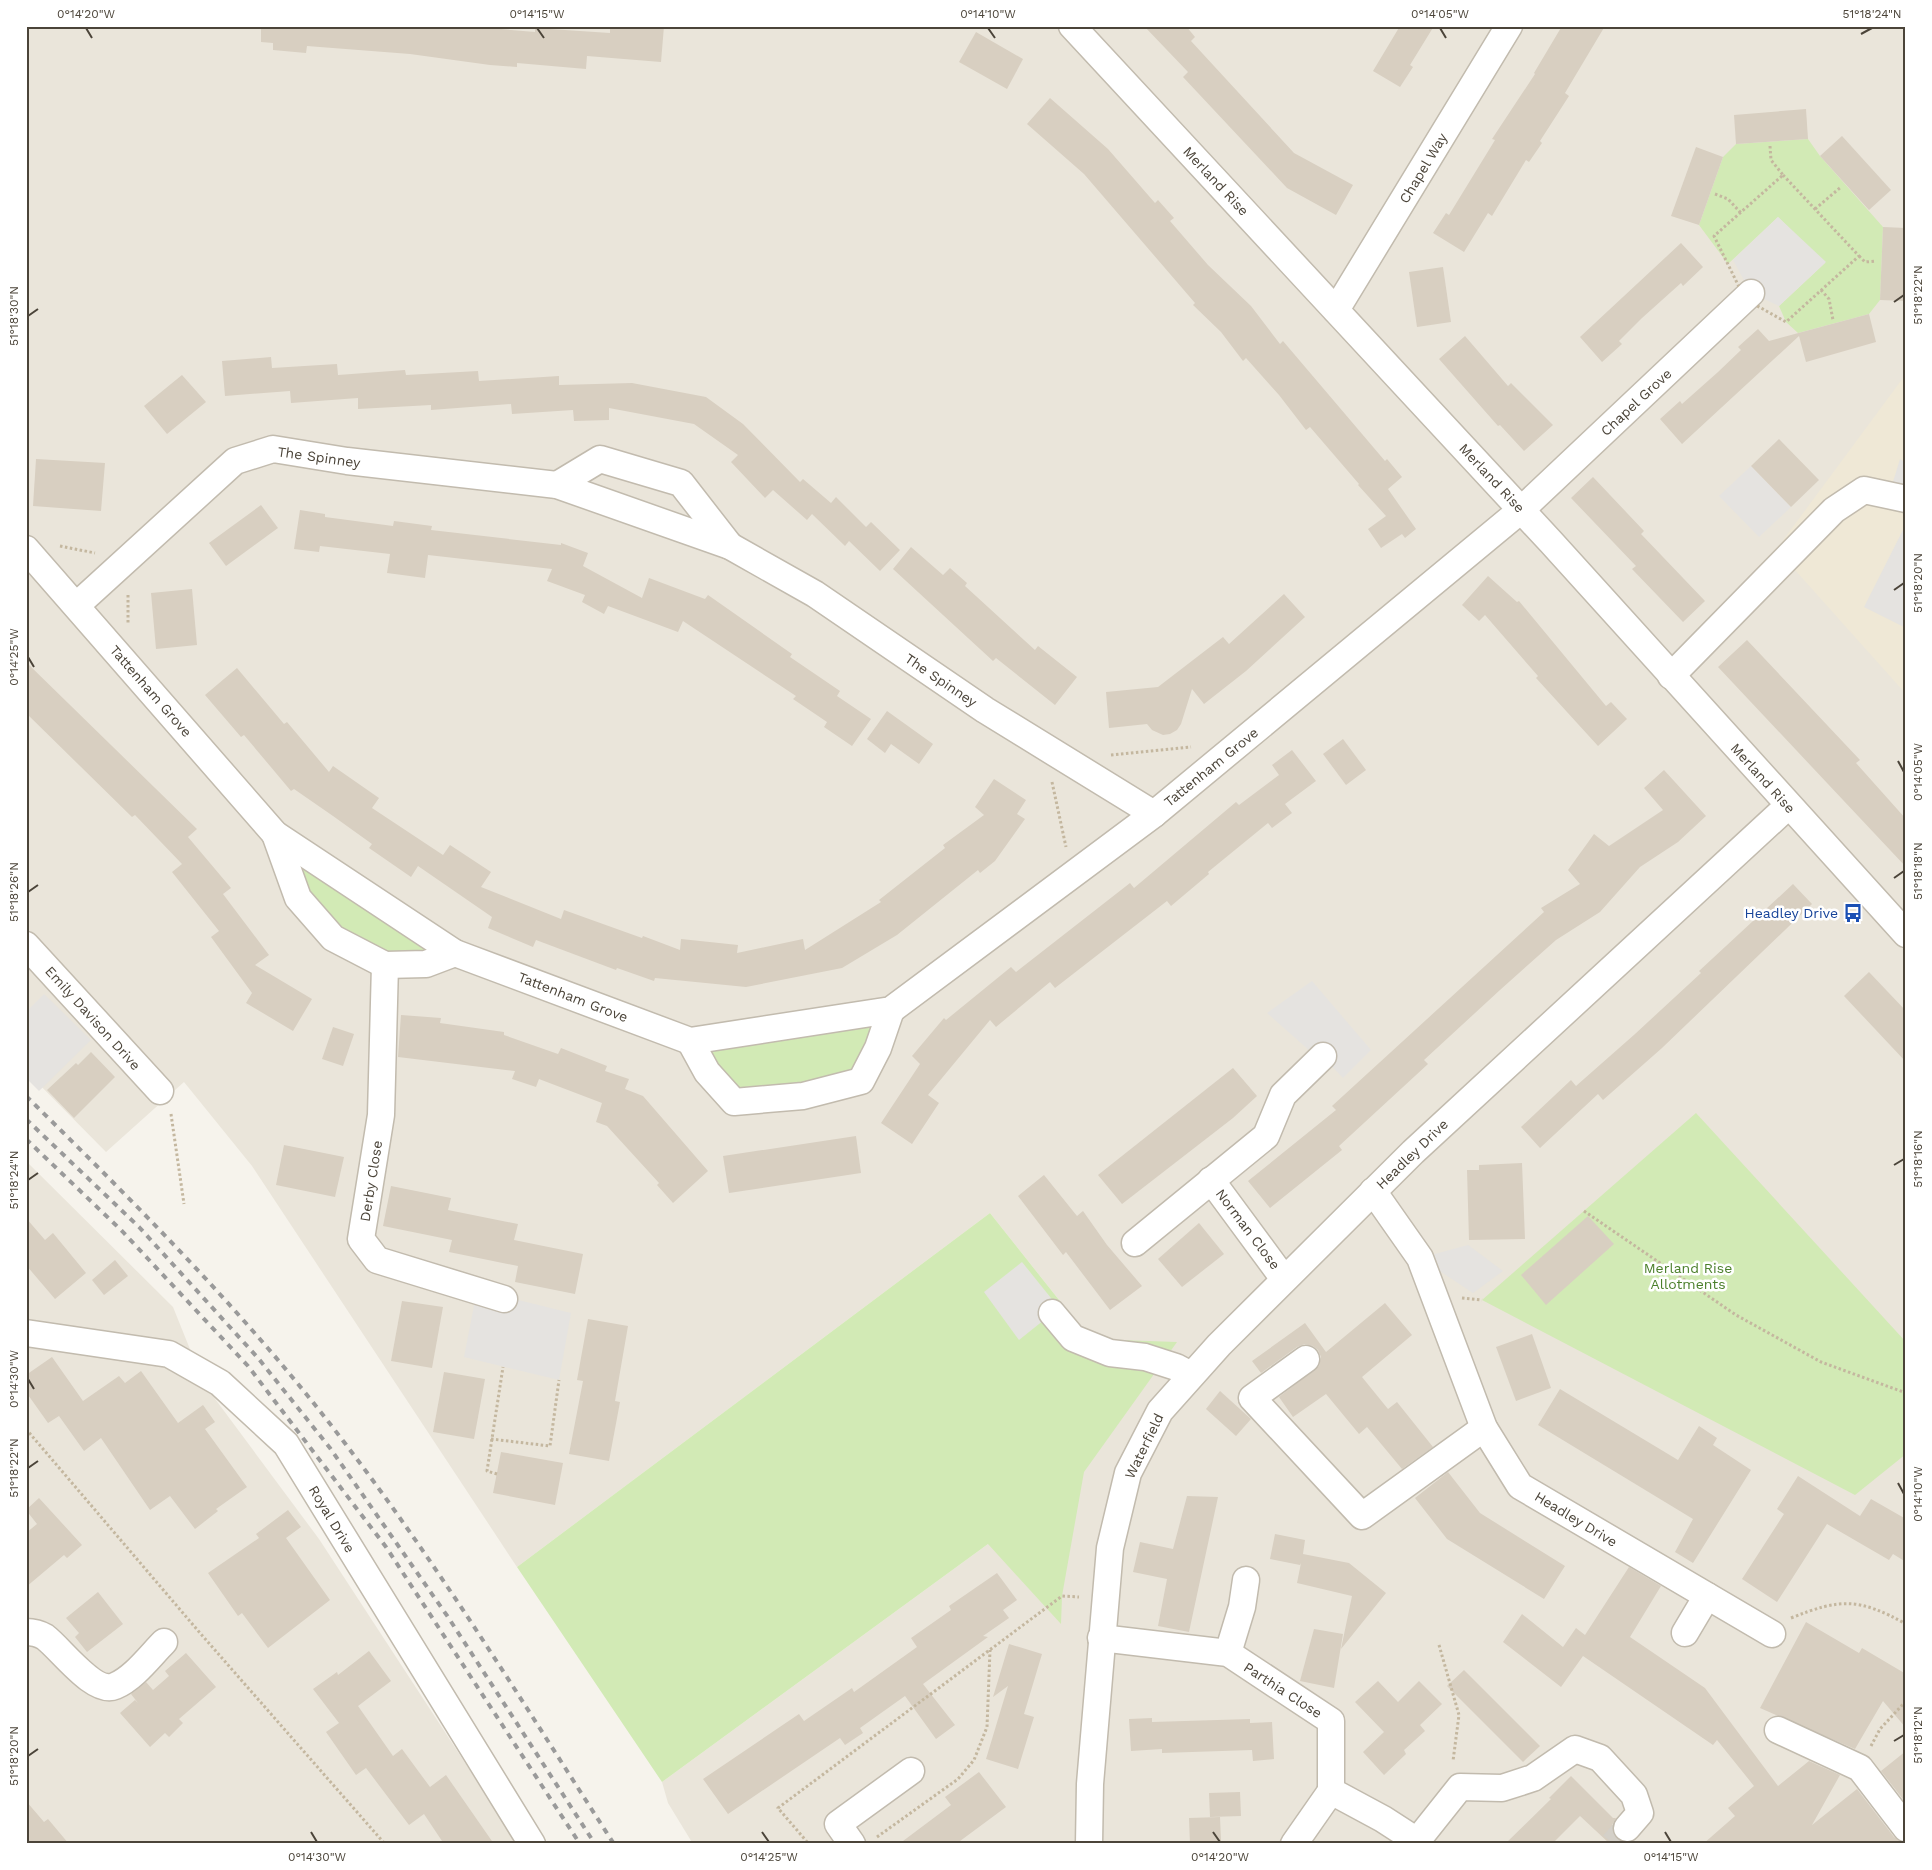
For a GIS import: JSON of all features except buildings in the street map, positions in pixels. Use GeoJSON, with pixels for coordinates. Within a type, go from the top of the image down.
{"type":"FeatureCollection","features":[{"type":"Feature","properties":{"kind":"street","name":"Merland Rise"},"geometry":{"type":"LineString","coordinates":[[1072,26],[1522,510],[1788,806],[1906,934]]}},
{"type":"Feature","properties":{"kind":"street","name":"Chapel Way"},"geometry":{"type":"LineString","coordinates":[[1336,310],[1509,26]]}},
{"type":"Feature","properties":{"kind":"street","name":"Chapel Grove"},"geometry":{"type":"LineString","coordinates":[[1522,510],[1748,296]]}},
{"type":"Feature","properties":{"kind":"street","name":"The Spinney"},"geometry":{"type":"LineString","coordinates":[[77,605],[235,461],[273,449],[347,461],[557,485],[730,546],[815,594],[985,710],[1058,766],[1154,814]]}},
{"type":"Feature","properties":{"kind":"street","name":"The Spinney"},"geometry":{"type":"LineString","coordinates":[[557,485],[600,459],[681,483],[730,546]]}},
{"type":"Feature","properties":{"kind":"street"},"geometry":{"type":"LineString","coordinates":[[1671,676],[1834,510],[1864,490],[1906,499]]}},
{"type":"Feature","properties":{"kind":"street","name":"Tattenham Grove"},"geometry":{"type":"LineString","coordinates":[[26,549],[77,605],[275,834],[455,954],[690,1041],[891,1010],[1154,814],[1522,510]]}},
{"type":"Feature","properties":{"kind":"street","name":"Headley Drive"},"geometry":{"type":"LineString","coordinates":[[1772,1634],[1520,1486],[1484,1428],[1420,1258],[1373,1191],[1482,1087],[1788,806]]}},
{"type":"Feature","properties":{"kind":"street","name":"Tattenham Grove"},"geometry":{"type":"LineString","coordinates":[[275,834],[298,898],[333,938],[385,965],[426,964],[455,954]]}},
{"type":"Feature","properties":{"kind":"street","name":"Emily Davison Drive"},"geometry":{"type":"LineString","coordinates":[[26,945],[160,1091]]}},
{"type":"Feature","properties":{"kind":"street","name":"Derby Close"},"geometry":{"type":"LineString","coordinates":[[385,965],[381,1115],[361,1239],[377,1260],[504,1299]]}},
{"type":"Feature","properties":{"kind":"street"},"geometry":{"type":"LineString","coordinates":[[690,1041],[706,1072],[734,1102],[803,1096],[861,1081],[878,1048],[891,1010]]}},
{"type":"Feature","properties":{"kind":"street","name":"Norman Close"},"geometry":{"type":"LineString","coordinates":[[1134,1243],[1266,1136],[1283,1095],[1323,1056]]}},
{"type":"Feature","properties":{"kind":"street","name":"Norman Close"},"geometry":{"type":"LineString","coordinates":[[1211,1180],[1284,1279]]}},
{"type":"Feature","properties":{"kind":"street","name":"Waterfield"},"geometry":{"type":"LineString","coordinates":[[1089,1844],[1090,1784],[1110,1548],[1128,1473],[1160,1411],[1191,1375],[1373,1191]]}},
{"type":"Feature","properties":{"kind":"street"},"geometry":{"type":"LineString","coordinates":[[1052,1313],[1073,1338],[1110,1352],[1145,1358],[1176,1367],[1191,1375]]}},
{"type":"Feature","properties":{"kind":"street","name":"Royal Drive"},"geometry":{"type":"LineString","coordinates":[[26,1332],[169,1354],[220,1383],[286,1444],[532,1844]]}},
{"type":"Feature","properties":{"kind":"street"},"geometry":{"type":"LineString","coordinates":[[1306,1359],[1252,1398],[1362,1516],[1484,1428]]}},
{"type":"Feature","properties":{"kind":"street"},"geometry":{"type":"LineString","coordinates":[[1228,1653],[1242,1607],[1246,1580]]}},
{"type":"Feature","properties":{"kind":"street"},"geometry":{"type":"LineString","coordinates":[[1685,1633],[1707,1596]]}},
{"type":"Feature","properties":{"kind":"street"},"geometry":{"type":"LineString","coordinates":[[26,1632],[44,1637],[93,1682],[103,1687],[114,1687],[125,1680],[164,1642]]}},
{"type":"Feature","properties":{"kind":"street","name":"Parthia Close"},"geometry":{"type":"LineString","coordinates":[[1101,1638],[1228,1653],[1331,1721],[1330,1791]]}},
{"type":"Feature","properties":{"kind":"street"},"geometry":{"type":"LineString","coordinates":[[1778,1730],[1860,1768],[1906,1828]]}},
{"type":"Feature","properties":{"kind":"street"},"geometry":{"type":"LineString","coordinates":[[1294,1844],[1330,1791],[1383,1819],[1417,1841],[1459,1788],[1502,1788],[1533,1778],[1575,1749],[1600,1758],[1634,1795],[1640,1813],[1627,1828]]}},
{"type":"Feature","properties":{"kind":"street"},"geometry":{"type":"LineString","coordinates":[[852,1844],[838,1824],[911,1771]]}},
{"type":"Feature","properties":{"kind":"path"},"geometry":{"type":"LineString","coordinates":[[1770,146],[1771,160],[1783,175],[1865,262],[1876,262]]}},
{"type":"Feature","properties":{"kind":"path"},"geometry":{"type":"LineString","coordinates":[[1783,175],[1714,236],[1748,296],[1786,322],[1859,256]]}},
{"type":"Feature","properties":{"kind":"path"},"geometry":{"type":"LineString","coordinates":[[1815,209],[1841,187]]}},
{"type":"Feature","properties":{"kind":"path"},"geometry":{"type":"LineString","coordinates":[[1715,194],[1728,199],[1741,213]]}},
{"type":"Feature","properties":{"kind":"path"},"geometry":{"type":"LineString","coordinates":[[1821,290],[1828,299],[1833,320]]}},
{"type":"Feature","properties":{"kind":"path"},"geometry":{"type":"LineString","coordinates":[[54,545],[128,559],[128,664]]}},
{"type":"Feature","properties":{"kind":"path"},"geometry":{"type":"LineString","coordinates":[[1071,875],[1058,766],[1240,743]]}},
{"type":"Feature","properties":{"kind":"path"},"geometry":{"type":"LineString","coordinates":[[160,1091],[171,1114],[184,1204]]}},
{"type":"Feature","properties":{"kind":"path"},"geometry":{"type":"LineString","coordinates":[[1584,1211],[1736,1315],[1821,1362],[1906,1393]]}},
{"type":"Feature","properties":{"kind":"path"},"geometry":{"type":"LineString","coordinates":[[497,1474],[486,1471],[502,1367]]}},
{"type":"Feature","properties":{"kind":"path"},"geometry":{"type":"LineString","coordinates":[[491,1439],[550,1446],[559,1380]]}},
{"type":"Feature","properties":{"kind":"path"},"geometry":{"type":"LineString","coordinates":[[26,1429],[385,1844]]}},
{"type":"Feature","properties":{"kind":"path"},"geometry":{"type":"LineString","coordinates":[[817,1844],[808,1843],[778,1808],[1062,1596],[1105,1597]]}},
{"type":"Feature","properties":{"kind":"path"},"geometry":{"type":"LineString","coordinates":[[1772,1634],[1784,1621],[1832,1604],[1857,1603],[1878,1609],[1906,1624]]}},
{"type":"Feature","properties":{"kind":"path"},"geometry":{"type":"LineString","coordinates":[[1439,1645],[1459,1715],[1452,1759],[1459,1788]]}},
{"type":"Feature","properties":{"kind":"path"},"geometry":{"type":"LineString","coordinates":[[873,1844],[875,1838],[958,1779],[974,1760],[986,1726],[990,1650]]}},
{"type":"Feature","properties":{"kind":"path"},"geometry":{"type":"LineString","coordinates":[[1860,1768],[1880,1729],[1906,1701]]}},
{"type":"Feature","properties":{"kind":"shaded area"},"geometry":{"type":"Polygon","coordinates":[[[26,26],[1906,26],[1906,1844],[693,1844],[668,1803],[662,1782],[988,1544],[1090,1339],[990,1213],[517,1567],[252,1166],[184,1082],[106,1152],[26,1071],[26,26]]]}},
{"type":"Feature","properties":{"kind":"shaded area"},"geometry":{"type":"Polygon","coordinates":[[[1778,217],[1826,262],[1779,306],[1751,293],[1733,260],[1778,217]]]}},
{"type":"Feature","properties":{"kind":"shaded area"},"geometry":{"type":"Polygon","coordinates":[[[1906,374],[1906,694],[1795,570],[1714,650],[1696,633],[1781,543],[1906,374]]]}},
{"type":"Feature","properties":{"kind":"shaded area"},"geometry":{"type":"Polygon","coordinates":[[[1900,459],[1906,463],[1906,512],[1889,495],[1900,459]]]}},
{"type":"Feature","properties":{"kind":"shaded area"},"geometry":{"type":"Polygon","coordinates":[[[1751,466],[1791,507],[1759,537],[1719,496],[1751,466]]]}},
{"type":"Feature","properties":{"kind":"shaded area"},"geometry":{"type":"Polygon","coordinates":[[[1906,524],[1906,628],[1864,607],[1906,524]]]}},
{"type":"Feature","properties":{"kind":"shaded area"},"geometry":{"type":"Polygon","coordinates":[[[1312,981],[1371,1050],[1343,1078],[1323,1057],[1320,1060],[1267,1013],[1312,981]]]}},
{"type":"Feature","properties":{"kind":"shaded area"},"geometry":{"type":"Polygon","coordinates":[[[44,994],[91,1040],[39,1091],[26,1078],[26,1012],[44,994]]]}},
{"type":"Feature","properties":{"kind":"shaded area"},"geometry":{"type":"Polygon","coordinates":[[[26,1161],[173,1307],[204,1384],[319,1539],[518,1844],[26,1844],[26,1161]]]}},
{"type":"Feature","properties":{"kind":"shaded area"},"geometry":{"type":"Polygon","coordinates":[[[1468,1245],[1503,1271],[1473,1293],[1420,1258],[1468,1245]]]}},
{"type":"Feature","properties":{"kind":"shaded area"},"geometry":{"type":"Polygon","coordinates":[[[1022,1262],[1059,1308],[1019,1340],[984,1292],[1022,1262]]]}},
{"type":"Feature","properties":{"kind":"shaded area"},"geometry":{"type":"Polygon","coordinates":[[[477,1290],[571,1313],[559,1380],[464,1357],[477,1290]]]}},
{"type":"Feature","properties":{"kind":"green space"},"geometry":{"type":"Polygon","coordinates":[[[1808,139],[1820,156],[1883,227],[1880,300],[1869,314],[1798,333],[1786,322],[1779,306],[1825,263],[1778,217],[1728,264],[1699,225],[1723,157],[1736,144],[1808,139]]]}},
{"type":"Feature","properties":{"kind":"green space"},"geometry":{"type":"Polygon","coordinates":[[[275,834],[455,953],[426,964],[333,938],[275,834]]]}},
{"type":"Feature","properties":{"kind":"green space"},"geometry":{"type":"Polygon","coordinates":[[[891,1010],[861,1081],[734,1102],[690,1041],[891,1010]]]}},
{"type":"Feature","properties":{"kind":"green space","name":"Merland Rise Allotments"},"geometry":{"type":"Polygon","coordinates":[[[1696,1113],[1906,1342],[1906,1454],[1855,1495],[1482,1300],[1696,1113]]]}},
{"type":"Feature","properties":{"kind":"green space"},"geometry":{"type":"Polygon","coordinates":[[[990,1213],[1090,1339],[1177,1342],[1084,1472],[1062,1596],[1061,1624],[988,1544],[662,1782],[517,1567],[990,1213]]]}},
{"type":"Feature","properties":{"kind":"tunnel"},"geometry":{"type":"LineString","coordinates":[[1613,1844],[1627,1828]]}},
{"type":"Feature","properties":{"kind":"railway"},"geometry":{"type":"LineString","coordinates":[[26,1096],[191,1263],[308,1396],[380,1490],[415,1540],[516,1691],[614,1844]]}},
{"type":"Feature","properties":{"kind":"railway"},"geometry":{"type":"LineString","coordinates":[[26,1119],[139,1227],[258,1358],[330,1448],[448,1617],[595,1844]]}},
{"type":"Feature","properties":{"kind":"railway"},"geometry":{"type":"LineString","coordinates":[[26,1139],[122,1231],[248,1366],[386,1547],[580,1844]]}},
{"type":"Feature","properties":{"kind":"place","name":"Headley Drive"},"geometry":{"type":"Point","coordinates":[1853,913]}}]}
